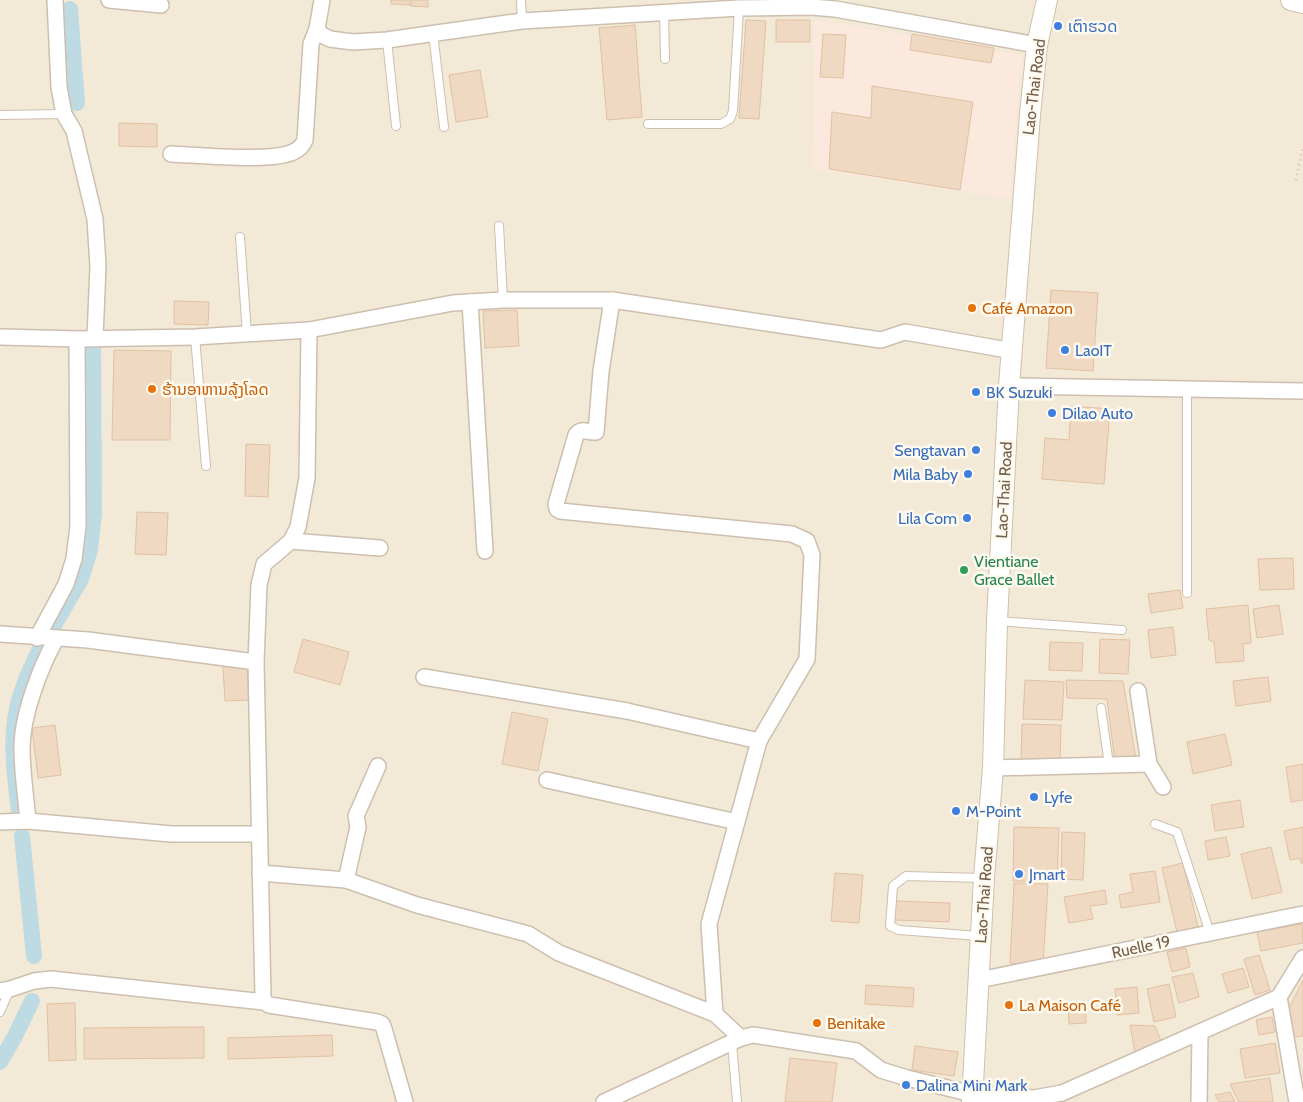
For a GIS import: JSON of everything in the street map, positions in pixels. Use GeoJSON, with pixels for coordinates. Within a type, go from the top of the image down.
{"type":"FeatureCollection","features":[{"type":"Feature","properties":{"kind":"street"},"geometry":{"type":"LineString","coordinates":[[54,0],[59,87],[64,114],[74,130],[95,219],[98,266],[95,338]]}},
{"type":"Feature","properties":{"kind":"street"},"geometry":{"type":"LineString","coordinates":[[109,0],[160,5]]}},
{"type":"Feature","properties":{"kind":"street"},"geometry":{"type":"LineString","coordinates":[[171,154],[268,157],[294,152],[302,147],[305,140],[311,44],[317,29],[322,0]]}},
{"type":"Feature","properties":{"kind":"street","name":"Lao-Thai Road"},"geometry":{"type":"LineString","coordinates":[[972,1098],[984,878],[993,768],[997,621],[1009,386],[1030,115],[1038,45],[1047,0]]}},
{"type":"Feature","properties":{"kind":"street"},"geometry":{"type":"LineString","coordinates":[[1291,0],[1303,3]]}},
{"type":"Feature","properties":{"kind":"street"},"geometry":{"type":"LineString","coordinates":[[317,29],[322,35],[330,39],[353,42],[387,40],[522,21],[739,8],[811,7],[835,9],[1038,45]]}},
{"type":"Feature","properties":{"kind":"street"},"geometry":{"type":"LineString","coordinates":[[0,337],[77,339],[247,334],[309,330],[453,303],[503,300],[612,300],[881,340],[905,332],[1012,351]]}},
{"type":"Feature","properties":{"kind":"street"},"geometry":{"type":"LineString","coordinates":[[612,300],[601,371],[596,432],[582,430],[576,435],[556,504],[557,509],[560,511],[792,534],[807,541],[812,555],[808,659],[758,741],[709,924],[715,1014]]}},
{"type":"Feature","properties":{"kind":"street"},"geometry":{"type":"LineString","coordinates":[[470,302],[485,550]]}},
{"type":"Feature","properties":{"kind":"street"},"geometry":{"type":"LineString","coordinates":[[264,1002],[258,834],[256,662],[259,585],[264,564],[291,541],[298,527],[307,478],[309,330]]}},
{"type":"Feature","properties":{"kind":"street"},"geometry":{"type":"LineString","coordinates":[[37,638],[66,584],[74,559],[78,526],[77,339]]}},
{"type":"Feature","properties":{"kind":"street"},"geometry":{"type":"LineString","coordinates":[[1009,386],[1303,391]]}},
{"type":"Feature","properties":{"kind":"street"},"geometry":{"type":"LineString","coordinates":[[291,541],[380,548]]}},
{"type":"Feature","properties":{"kind":"street"},"geometry":{"type":"LineString","coordinates":[[0,634],[88,640],[256,662]]}},
{"type":"Feature","properties":{"kind":"street"},"geometry":{"type":"LineString","coordinates":[[28,822],[22,748],[25,719],[47,656],[56,639]]}},
{"type":"Feature","properties":{"kind":"street"},"geometry":{"type":"LineString","coordinates":[[424,677],[627,711],[758,741]]}},
{"type":"Feature","properties":{"kind":"street"},"geometry":{"type":"LineString","coordinates":[[1138,691],[1149,764],[1163,786]]}},
{"type":"Feature","properties":{"kind":"street"},"geometry":{"type":"LineString","coordinates":[[993,768],[1149,764]]}},
{"type":"Feature","properties":{"kind":"street"},"geometry":{"type":"LineString","coordinates":[[346,880],[358,827],[356,816],[378,766]]}},
{"type":"Feature","properties":{"kind":"street"},"geometry":{"type":"LineString","coordinates":[[547,780],[737,822]]}},
{"type":"Feature","properties":{"kind":"street"},"geometry":{"type":"LineString","coordinates":[[0,822],[28,822],[170,834],[258,834]]}},
{"type":"Feature","properties":{"kind":"street"},"geometry":{"type":"LineString","coordinates":[[260,873],[346,880],[418,905],[528,934],[559,953],[715,1014],[736,1040]]}},
{"type":"Feature","properties":{"kind":"street","name":"Ruelle 19"},"geometry":{"type":"LineString","coordinates":[[979,980],[1303,914]]}},
{"type":"Feature","properties":{"kind":"street"},"geometry":{"type":"LineString","coordinates":[[604,1102],[736,1040],[752,1035],[856,1051],[881,1070],[972,1098],[1034,1098],[1062,1093],[1279,997],[1303,958]]}},
{"type":"Feature","properties":{"kind":"street"},"geometry":{"type":"LineString","coordinates":[[5,990],[34,981],[51,979],[264,1002],[269,1005],[382,1024],[405,1102]]}},
{"type":"Feature","properties":{"kind":"street"},"geometry":{"type":"LineString","coordinates":[[1279,997],[1297,1102]]}},
{"type":"Feature","properties":{"kind":"street"},"geometry":{"type":"LineString","coordinates":[[1200,1032],[1200,1102]]}},
{"type":"Feature","properties":{"kind":"lane"},"geometry":{"type":"LineString","coordinates":[[521,0],[522,21]]}},
{"type":"Feature","properties":{"kind":"lane"},"geometry":{"type":"LineString","coordinates":[[648,124],[721,124],[730,119],[733,111],[739,8]]}},
{"type":"Feature","properties":{"kind":"lane"},"geometry":{"type":"LineString","coordinates":[[664,12],[665,59]]}},
{"type":"Feature","properties":{"kind":"lane"},"geometry":{"type":"LineString","coordinates":[[433,33],[444,127]]}},
{"type":"Feature","properties":{"kind":"lane"},"geometry":{"type":"LineString","coordinates":[[387,40],[396,126]]}},
{"type":"Feature","properties":{"kind":"lane"},"geometry":{"type":"LineString","coordinates":[[0,115],[64,114]]}},
{"type":"Feature","properties":{"kind":"lane"},"geometry":{"type":"LineString","coordinates":[[498,226],[503,300]]}},
{"type":"Feature","properties":{"kind":"lane"},"geometry":{"type":"LineString","coordinates":[[240,237],[247,334]]}},
{"type":"Feature","properties":{"kind":"lane"},"geometry":{"type":"LineString","coordinates":[[195,337],[206,466]]}},
{"type":"Feature","properties":{"kind":"lane"},"geometry":{"type":"LineString","coordinates":[[1187,389],[1187,593]]}},
{"type":"Feature","properties":{"kind":"lane"},"geometry":{"type":"LineString","coordinates":[[997,621],[1122,630]]}},
{"type":"Feature","properties":{"kind":"lane"},"geometry":{"type":"LineString","coordinates":[[1101,708],[1109,765]]}},
{"type":"Feature","properties":{"kind":"lane"},"geometry":{"type":"LineString","coordinates":[[1155,824],[1177,832],[1210,933]]}},
{"type":"Feature","properties":{"kind":"lane"},"geometry":{"type":"LineString","coordinates":[[981,936],[899,930],[890,926],[890,912],[893,886],[906,876],[984,878]]}},
{"type":"Feature","properties":{"kind":"lane"},"geometry":{"type":"LineString","coordinates":[[0,1012],[5,990]]}},
{"type":"Feature","properties":{"kind":"lane"},"geometry":{"type":"LineString","coordinates":[[736,1040],[737,1102]]}},
{"type":"Feature","properties":{"kind":"path"},"geometry":{"type":"LineString","coordinates":[[1296,180],[1303,146]]}},
{"type":"Feature","properties":{"kind":"shaded area"},"geometry":{"type":"Polygon","coordinates":[[[0,0],[1303,0],[1303,1102],[0,1102],[0,0]]]}},
{"type":"Feature","properties":{"kind":"shaded area"},"geometry":{"type":"Polygon","coordinates":[[[814,20],[1022,55],[1009,199],[813,169],[814,20]]]}},
{"type":"Feature","properties":{"kind":"building"},"geometry":{"type":"Polygon","coordinates":[[[391,0],[410,0],[410,5],[391,4],[391,0]]]}},
{"type":"Feature","properties":{"kind":"building"},"geometry":{"type":"Polygon","coordinates":[[[412,0],[428,0],[428,7],[411,6],[412,0]]]}},
{"type":"Feature","properties":{"kind":"building"},"geometry":{"type":"Polygon","coordinates":[[[746,20],[766,21],[759,119],[739,118],[746,20]]]}},
{"type":"Feature","properties":{"kind":"building"},"geometry":{"type":"Polygon","coordinates":[[[776,20],[810,20],[810,42],[776,42],[776,20]]]}},
{"type":"Feature","properties":{"kind":"building"},"geometry":{"type":"Polygon","coordinates":[[[635,25],[642,117],[607,120],[599,28],[635,25]]]}},
{"type":"Feature","properties":{"kind":"building"},"geometry":{"type":"Polygon","coordinates":[[[823,34],[846,35],[843,78],[820,77],[823,34]]]}},
{"type":"Feature","properties":{"kind":"building"},"geometry":{"type":"Polygon","coordinates":[[[912,34],[994,48],[991,63],[910,50],[912,34]]]}},
{"type":"Feature","properties":{"kind":"building"},"geometry":{"type":"Polygon","coordinates":[[[480,70],[488,117],[456,122],[449,75],[480,70]]]}},
{"type":"Feature","properties":{"kind":"building"},"geometry":{"type":"Polygon","coordinates":[[[872,86],[973,102],[960,190],[829,169],[832,112],[871,118],[872,86]]]}},
{"type":"Feature","properties":{"kind":"building"},"geometry":{"type":"Polygon","coordinates":[[[119,123],[157,124],[157,147],[119,146],[119,123]]]}},
{"type":"Feature","properties":{"kind":"building"},"geometry":{"type":"Polygon","coordinates":[[[1051,290],[1098,293],[1093,371],[1046,368],[1051,290]]]}},
{"type":"Feature","properties":{"kind":"building"},"geometry":{"type":"Polygon","coordinates":[[[174,301],[209,302],[208,325],[174,324],[174,301]]]}},
{"type":"Feature","properties":{"kind":"building"},"geometry":{"type":"Polygon","coordinates":[[[517,310],[519,346],[485,348],[483,311],[517,310]]]}},
{"type":"Feature","properties":{"kind":"building"},"geometry":{"type":"Polygon","coordinates":[[[114,350],[171,351],[170,440],[112,440],[114,350]]]}},
{"type":"Feature","properties":{"kind":"building"},"geometry":{"type":"Polygon","coordinates":[[[1071,406],[1110,409],[1104,484],[1042,479],[1045,438],[1069,440],[1071,406]]]}},
{"type":"Feature","properties":{"kind":"building"},"geometry":{"type":"Polygon","coordinates":[[[246,444],[270,445],[268,497],[245,496],[246,444]]]}},
{"type":"Feature","properties":{"kind":"building"},"geometry":{"type":"Polygon","coordinates":[[[137,512],[168,513],[166,555],[135,554],[137,512]]]}},
{"type":"Feature","properties":{"kind":"building"},"geometry":{"type":"Polygon","coordinates":[[[1293,558],[1294,589],[1260,590],[1258,559],[1293,558]]]}},
{"type":"Feature","properties":{"kind":"building"},"geometry":{"type":"Polygon","coordinates":[[[1180,590],[1183,608],[1151,613],[1148,594],[1180,590]]]}},
{"type":"Feature","properties":{"kind":"building"},"geometry":{"type":"Polygon","coordinates":[[[1248,605],[1251,643],[1243,644],[1244,661],[1216,663],[1214,642],[1209,640],[1206,609],[1248,605]]]}},
{"type":"Feature","properties":{"kind":"building"},"geometry":{"type":"Polygon","coordinates":[[[1279,605],[1283,634],[1257,638],[1253,609],[1279,605]]]}},
{"type":"Feature","properties":{"kind":"building"},"geometry":{"type":"Polygon","coordinates":[[[1173,627],[1176,655],[1151,658],[1148,630],[1173,627]]]}},
{"type":"Feature","properties":{"kind":"building"},"geometry":{"type":"Polygon","coordinates":[[[303,639],[349,652],[340,685],[294,672],[303,639]]]}},
{"type":"Feature","properties":{"kind":"building"},"geometry":{"type":"Polygon","coordinates":[[[1100,639],[1130,640],[1128,674],[1099,673],[1100,639]]]}},
{"type":"Feature","properties":{"kind":"building"},"geometry":{"type":"Polygon","coordinates":[[[1050,642],[1083,643],[1082,671],[1049,670],[1050,642]]]}},
{"type":"Feature","properties":{"kind":"building"},"geometry":{"type":"Polygon","coordinates":[[[247,665],[249,700],[225,701],[223,667],[247,665]]]}},
{"type":"Feature","properties":{"kind":"building"},"geometry":{"type":"Polygon","coordinates":[[[1268,677],[1271,701],[1236,706],[1233,681],[1268,677]]]}},
{"type":"Feature","properties":{"kind":"building"},"geometry":{"type":"Polygon","coordinates":[[[1025,680],[1064,682],[1062,720],[1023,719],[1025,680]]]}},
{"type":"Feature","properties":{"kind":"building"},"geometry":{"type":"Polygon","coordinates":[[[1066,680],[1123,681],[1136,759],[1115,762],[1107,699],[1067,698],[1066,680]]]}},
{"type":"Feature","properties":{"kind":"building"},"geometry":{"type":"Polygon","coordinates":[[[512,712],[548,719],[538,771],[502,764],[512,712]]]}},
{"type":"Feature","properties":{"kind":"building"},"geometry":{"type":"Polygon","coordinates":[[[1022,724],[1061,725],[1060,764],[1021,763],[1022,724]]]}},
{"type":"Feature","properties":{"kind":"building"},"geometry":{"type":"Polygon","coordinates":[[[55,725],[61,775],[38,778],[32,728],[55,725]]]}},
{"type":"Feature","properties":{"kind":"building"},"geometry":{"type":"Polygon","coordinates":[[[1225,734],[1232,765],[1193,774],[1187,742],[1225,734]]]}},
{"type":"Feature","properties":{"kind":"building"},"geometry":{"type":"Polygon","coordinates":[[[1303,764],[1303,800],[1291,802],[1286,767],[1303,764]]]}},
{"type":"Feature","properties":{"kind":"building"},"geometry":{"type":"Polygon","coordinates":[[[1240,800],[1244,827],[1215,831],[1211,805],[1240,800]]]}},
{"type":"Feature","properties":{"kind":"building"},"geometry":{"type":"Polygon","coordinates":[[[1014,827],[1059,828],[1057,882],[1013,881],[1014,827]]]}},
{"type":"Feature","properties":{"kind":"building"},"geometry":{"type":"Polygon","coordinates":[[[1303,827],[1303,863],[1301,863],[1300,858],[1290,860],[1284,831],[1303,827]]]}},
{"type":"Feature","properties":{"kind":"building"},"geometry":{"type":"Polygon","coordinates":[[[1062,832],[1085,833],[1083,880],[1061,879],[1062,832]]]}},
{"type":"Feature","properties":{"kind":"building"},"geometry":{"type":"Polygon","coordinates":[[[1226,837],[1230,856],[1208,860],[1205,841],[1226,837]]]}},
{"type":"Feature","properties":{"kind":"building"},"geometry":{"type":"Polygon","coordinates":[[[1271,847],[1282,892],[1252,899],[1241,854],[1271,847]]]}},
{"type":"Feature","properties":{"kind":"building"},"geometry":{"type":"Polygon","coordinates":[[[1183,863],[1198,927],[1177,932],[1162,868],[1183,863]]]}},
{"type":"Feature","properties":{"kind":"building"},"geometry":{"type":"Polygon","coordinates":[[[1155,871],[1160,902],[1121,908],[1119,895],[1133,892],[1130,874],[1155,871]]]}},
{"type":"Feature","properties":{"kind":"building"},"geometry":{"type":"Polygon","coordinates":[[[835,873],[863,875],[859,923],[831,921],[835,873]]]}},
{"type":"Feature","properties":{"kind":"building"},"geometry":{"type":"Polygon","coordinates":[[[1014,883],[1048,884],[1043,965],[1010,963],[1014,883]]]}},
{"type":"Feature","properties":{"kind":"building"},"geometry":{"type":"Polygon","coordinates":[[[1105,890],[1107,904],[1090,906],[1093,919],[1069,923],[1064,897],[1105,890]]]}},
{"type":"Feature","properties":{"kind":"building"},"geometry":{"type":"Polygon","coordinates":[[[895,901],[950,903],[949,922],[894,920],[895,901]]]}},
{"type":"Feature","properties":{"kind":"building"},"geometry":{"type":"Polygon","coordinates":[[[1302,924],[1303,943],[1261,951],[1257,932],[1302,924]]]}},
{"type":"Feature","properties":{"kind":"building"},"geometry":{"type":"Polygon","coordinates":[[[1186,948],[1190,967],[1172,972],[1167,952],[1186,948]]]}},
{"type":"Feature","properties":{"kind":"building"},"geometry":{"type":"Polygon","coordinates":[[[1259,955],[1270,990],[1255,995],[1244,959],[1259,955]]]}},
{"type":"Feature","properties":{"kind":"building"},"geometry":{"type":"Polygon","coordinates":[[[1243,968],[1249,987],[1228,993],[1222,974],[1243,968]]]}},
{"type":"Feature","properties":{"kind":"building"},"geometry":{"type":"Polygon","coordinates":[[[1193,973],[1199,997],[1179,1003],[1172,977],[1193,973]]]}},
{"type":"Feature","properties":{"kind":"building"},"geometry":{"type":"Polygon","coordinates":[[[1303,980],[1303,1036],[1292,1037],[1289,1008],[1303,980]]]}},
{"type":"Feature","properties":{"kind":"building"},"geometry":{"type":"Polygon","coordinates":[[[1169,984],[1176,1017],[1154,1022],[1147,989],[1169,984]]]}},
{"type":"Feature","properties":{"kind":"building"},"geometry":{"type":"Polygon","coordinates":[[[866,985],[914,988],[913,1007],[865,1004],[866,985]]]}},
{"type":"Feature","properties":{"kind":"building"},"geometry":{"type":"Polygon","coordinates":[[[1137,987],[1139,1013],[1117,1015],[1115,989],[1137,987]]]}},
{"type":"Feature","properties":{"kind":"building"},"geometry":{"type":"Polygon","coordinates":[[[1085,1001],[1086,1023],[1069,1024],[1068,1002],[1085,1001]]]}},
{"type":"Feature","properties":{"kind":"building"},"geometry":{"type":"Polygon","coordinates":[[[75,1003],[76,1060],[49,1061],[47,1004],[75,1003]]]}},
{"type":"Feature","properties":{"kind":"building"},"geometry":{"type":"Polygon","coordinates":[[[1272,1017],[1275,1032],[1259,1035],[1256,1020],[1272,1017]]]}},
{"type":"Feature","properties":{"kind":"building"},"geometry":{"type":"Polygon","coordinates":[[[1130,1025],[1155,1026],[1161,1041],[1135,1053],[1130,1025]]]}},
{"type":"Feature","properties":{"kind":"building"},"geometry":{"type":"Polygon","coordinates":[[[204,1027],[204,1058],[84,1059],[84,1028],[204,1027]]]}},
{"type":"Feature","properties":{"kind":"building"},"geometry":{"type":"Polygon","coordinates":[[[332,1035],[333,1056],[228,1059],[228,1038],[332,1035]]]}},
{"type":"Feature","properties":{"kind":"building"},"geometry":{"type":"Polygon","coordinates":[[[1275,1043],[1280,1073],[1245,1078],[1240,1049],[1275,1043]]]}},
{"type":"Feature","properties":{"kind":"building"},"geometry":{"type":"Polygon","coordinates":[[[915,1046],[958,1052],[954,1076],[912,1070],[915,1046]]]}},
{"type":"Feature","properties":{"kind":"building"},"geometry":{"type":"Polygon","coordinates":[[[790,1058],[837,1063],[832,1102],[785,1102],[790,1058]]]}},
{"type":"Feature","properties":{"kind":"building"},"geometry":{"type":"Polygon","coordinates":[[[1270,1078],[1273,1102],[1239,1102],[1230,1084],[1270,1078]]]}},
{"type":"Feature","properties":{"kind":"building"},"geometry":{"type":"Polygon","coordinates":[[[1230,1092],[1235,1102],[1219,1102],[1215,1095],[1230,1092]]]}},
{"type":"Feature","properties":{"kind":"waterway"},"geometry":{"type":"LineString","coordinates":[[70,9],[77,103]]}},
{"type":"Feature","properties":{"kind":"waterway"},"geometry":{"type":"LineString","coordinates":[[53,627],[81,579],[90,550],[94,513],[93,344]]}},
{"type":"Feature","properties":{"kind":"waterway"},"geometry":{"type":"LineString","coordinates":[[19,811],[13,750],[15,720],[24,686],[39,651]]}},
{"type":"Feature","properties":{"kind":"waterway"},"geometry":{"type":"LineString","coordinates":[[22,836],[34,956]]}},
{"type":"Feature","properties":{"kind":"waterway"},"geometry":{"type":"LineString","coordinates":[[0,1062],[32,1001]]}},
{"type":"Feature","properties":{"kind":"place","name":"ເຕົາຮວດ"},"geometry":{"type":"Point","coordinates":[1058,26]}},
{"type":"Feature","properties":{"kind":"place","name":"Café Amazon"},"geometry":{"type":"Point","coordinates":[972,308]}},
{"type":"Feature","properties":{"kind":"place","name":"LaoIT"},"geometry":{"type":"Point","coordinates":[1065,350]}},
{"type":"Feature","properties":{"kind":"place","name":"ຮ້ານອາຫານລຸ້ງໂລດ"},"geometry":{"type":"Point","coordinates":[152,389]}},
{"type":"Feature","properties":{"kind":"place","name":"BK Suzuki"},"geometry":{"type":"Point","coordinates":[976,392]}},
{"type":"Feature","properties":{"kind":"place","name":"Dilao Auto"},"geometry":{"type":"Point","coordinates":[1052,413]}},
{"type":"Feature","properties":{"kind":"place","name":"Sengtavan"},"geometry":{"type":"Point","coordinates":[976,450]}},
{"type":"Feature","properties":{"kind":"place","name":"Mila Baby"},"geometry":{"type":"Point","coordinates":[968,474]}},
{"type":"Feature","properties":{"kind":"place","name":"Lila Com"},"geometry":{"type":"Point","coordinates":[967,518]}},
{"type":"Feature","properties":{"kind":"place","name":"Vientiane Grace Ballet"},"geometry":{"type":"Point","coordinates":[964,570]}},
{"type":"Feature","properties":{"kind":"place","name":"Lyfe"},"geometry":{"type":"Point","coordinates":[1034,797]}},
{"type":"Feature","properties":{"kind":"place","name":"M-Point"},"geometry":{"type":"Point","coordinates":[956,811]}},
{"type":"Feature","properties":{"kind":"place","name":"Jmart"},"geometry":{"type":"Point","coordinates":[1019,874]}},
{"type":"Feature","properties":{"kind":"place","name":"La Maison Café"},"geometry":{"type":"Point","coordinates":[1009,1005]}},
{"type":"Feature","properties":{"kind":"place","name":"Benitake"},"geometry":{"type":"Point","coordinates":[817,1023]}},
{"type":"Feature","properties":{"kind":"place","name":"Dalina Mini Mark"},"geometry":{"type":"Point","coordinates":[906,1085]}}]}
